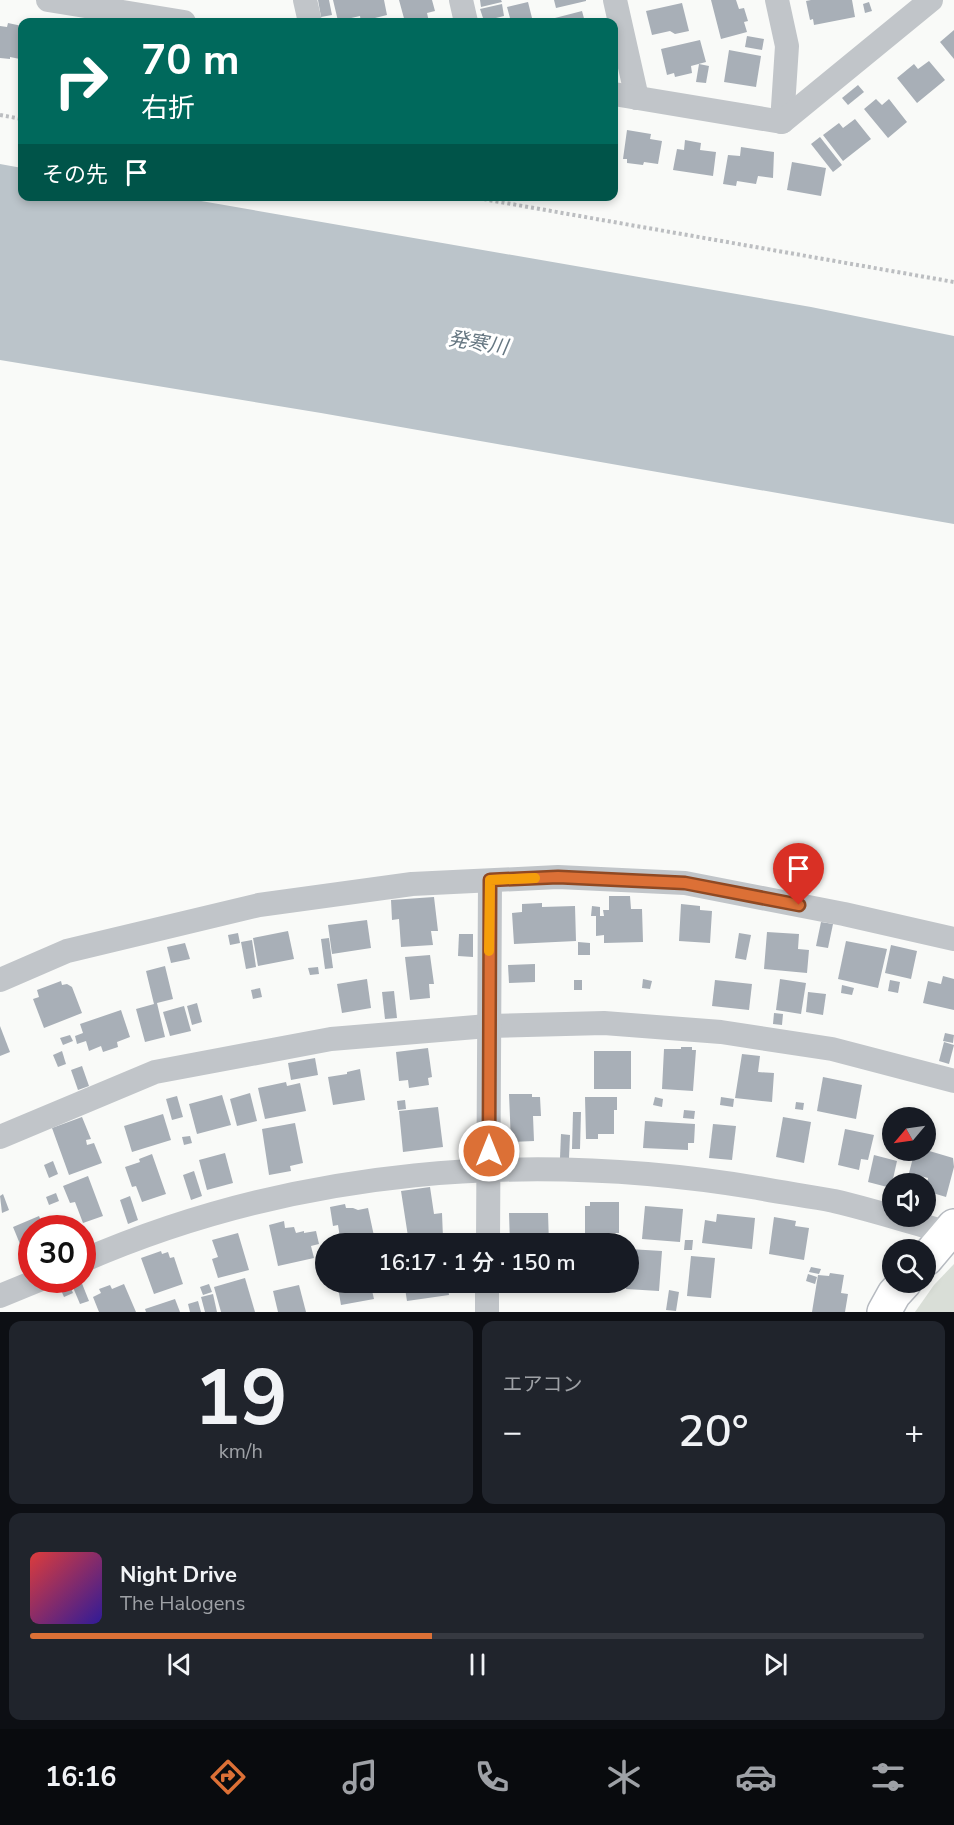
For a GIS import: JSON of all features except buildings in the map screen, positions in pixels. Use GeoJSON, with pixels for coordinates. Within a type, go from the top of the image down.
{"type":"FeatureCollection","features":[{"type":"Feature","properties":{"kind":"street"},"geometry":{"type":"LineString","coordinates":[[48,0],[147,8],[173,18]]}},
{"type":"Feature","properties":{"kind":"street"},"geometry":{"type":"LineString","coordinates":[[305,0],[309,18]]}},
{"type":"Feature","properties":{"kind":"street"},"geometry":{"type":"LineString","coordinates":[[461,0],[465,18]]}},
{"type":"Feature","properties":{"kind":"street"},"geometry":{"type":"LineString","coordinates":[[615,0],[637,98]]}},
{"type":"Feature","properties":{"kind":"street"},"geometry":{"type":"LineString","coordinates":[[777,0],[787,46],[782,122]]}},
{"type":"Feature","properties":{"kind":"street"},"geometry":{"type":"LineString","coordinates":[[618,95],[782,122],[931,0]]}},
{"type":"Feature","properties":{"kind":"street"},"geometry":{"type":"LineString","coordinates":[[0,980],[68,951],[259,905],[412,884],[558,877],[685,883],[844,914],[954,939]]}},
{"type":"Feature","properties":{"kind":"street"},"geometry":{"type":"LineString","coordinates":[[488,1233],[490,880]]}},
{"type":"Feature","properties":{"kind":"street"},"geometry":{"type":"LineString","coordinates":[[0,1137],[156,1071],[331,1040],[489,1026],[604,1023],[721,1032],[832,1049],[954,1081]]}},
{"type":"Feature","properties":{"kind":"street"},"geometry":{"type":"LineString","coordinates":[[96,1255],[191,1219],[258,1201],[352,1182],[430,1173],[564,1169],[630,1172],[726,1183],[833,1201],[951,1230],[936,1247]]}},
{"type":"Feature","properties":{"kind":"street"},"geometry":{"type":"LineString","coordinates":[[0,1296],[18,1289]]}},
{"type":"Feature","properties":{"kind":"street"},"geometry":{"type":"LineString","coordinates":[[487,1293],[487,1312]]}},
{"type":"Feature","properties":{"kind":"street"},"geometry":{"type":"LineString","coordinates":[[884,1312],[895,1293]]}},
{"type":"Feature","properties":{"kind":"path"},"geometry":{"type":"LineString","coordinates":[[0,115],[18,118]]}},
{"type":"Feature","properties":{"kind":"path"},"geometry":{"type":"LineString","coordinates":[[494,201],[954,282]]}},
{"type":"Feature","properties":{"kind":"shaded area"},"geometry":{"type":"Polygon","coordinates":[[[954,1264],[954,1312],[915,1312],[928,1293],[936,1293],[936,1283],[954,1264]]]}},
{"type":"Feature","properties":{"kind":"water","name":"発寒川"},"geometry":{"type":"Polygon","coordinates":[[[0,164],[18,167],[18,201],[201,201],[811,307],[954,336],[954,524],[321,413],[0,360],[0,164]]]}},
{"type":"Feature","properties":{"kind":"slow traffic"},"geometry":{"type":"LineString","coordinates":[[489,951],[490,880],[535,878]]}},
{"type":"Feature","properties":{"kind":"route"},"geometry":{"type":"LineString","coordinates":[[489,1151],[490,880],[558,877],[685,883],[799,905]]}}]}
